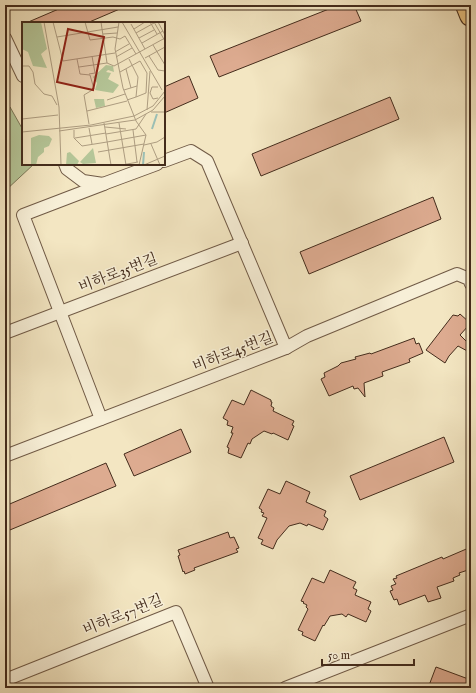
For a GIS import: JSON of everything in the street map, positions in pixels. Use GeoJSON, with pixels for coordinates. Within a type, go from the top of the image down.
{"type":"FeatureCollection","features":[{"type":"Feature","properties":{"kind":"highway"},"geometry":{"type":"LineString","coordinates":[[467,5],[471,15]]}},
{"type":"Feature","properties":{"kind":"street"},"geometry":{"type":"LineString","coordinates":[[5,38],[22,74]]}},
{"type":"Feature","properties":{"kind":"street"},"geometry":{"type":"LineString","coordinates":[[165,161],[191,151],[207,161],[286,348]]}},
{"type":"Feature","properties":{"kind":"street"},"geometry":{"type":"LineString","coordinates":[[65,165],[83,181],[104,184]]}},
{"type":"Feature","properties":{"kind":"street"},"geometry":{"type":"LineString","coordinates":[[101,419],[23,215],[154,165]]}},
{"type":"Feature","properties":{"kind":"street","name":"비하로35번길"},"geometry":{"type":"LineString","coordinates":[[5,333],[242,243]]}},
{"type":"Feature","properties":{"kind":"street","name":"비하로45번길"},"geometry":{"type":"LineString","coordinates":[[5,456],[286,348],[307,336],[457,274],[470,281]]}},
{"type":"Feature","properties":{"kind":"street","name":"비하로57번길"},"geometry":{"type":"LineString","coordinates":[[5,680],[176,612],[208,688]]}},
{"type":"Feature","properties":{"kind":"street"},"geometry":{"type":"LineString","coordinates":[[285,688],[471,615]]}},
{"type":"Feature","properties":{"kind":"green space"},"geometry":{"type":"Polygon","coordinates":[[[5,105],[10,107],[22,128],[22,165],[33,165],[5,191],[5,105]]]}},
{"type":"Feature","properties":{"kind":"building"},"geometry":{"type":"Polygon","coordinates":[[[68,5],[129,5],[89,22],[28,22],[68,5]]]}},
{"type":"Feature","properties":{"kind":"building"},"geometry":{"type":"Polygon","coordinates":[[[339,5],[354,5],[361,21],[219,77],[210,56],[339,5]]]}},
{"type":"Feature","properties":{"kind":"building"},"geometry":{"type":"Polygon","coordinates":[[[189,76],[198,98],[165,113],[165,87],[189,76]]]}},
{"type":"Feature","properties":{"kind":"building"},"geometry":{"type":"Polygon","coordinates":[[[390,97],[399,119],[261,176],[252,154],[390,97]]]}},
{"type":"Feature","properties":{"kind":"building"},"geometry":{"type":"Polygon","coordinates":[[[433,197],[441,219],[309,274],[300,252],[433,197]]]}},
{"type":"Feature","properties":{"kind":"building"},"geometry":{"type":"Polygon","coordinates":[[[460,314],[469,322],[469,325],[460,335],[471,346],[471,353],[458,346],[445,363],[426,350],[453,315],[458,316],[460,314]]]}},
{"type":"Feature","properties":{"kind":"building"},"geometry":{"type":"Polygon","coordinates":[[[414,338],[416,344],[419,343],[423,353],[409,359],[410,362],[382,372],[383,376],[364,383],[365,397],[358,388],[354,389],[353,386],[329,396],[321,379],[325,377],[324,373],[341,363],[356,359],[355,357],[371,354],[414,338]]]}},
{"type":"Feature","properties":{"kind":"building"},"geometry":{"type":"Polygon","coordinates":[[[251,390],[271,400],[271,406],[274,408],[273,411],[294,421],[292,425],[294,426],[288,440],[273,433],[264,431],[252,439],[250,444],[248,443],[241,458],[228,453],[229,448],[227,447],[233,433],[231,433],[233,427],[227,425],[228,421],[223,418],[232,400],[244,405],[251,390]]]}},
{"type":"Feature","properties":{"kind":"building"},"geometry":{"type":"Polygon","coordinates":[[[181,429],[191,452],[134,476],[124,454],[181,429]]]}},
{"type":"Feature","properties":{"kind":"building"},"geometry":{"type":"Polygon","coordinates":[[[444,437],[454,462],[360,500],[350,476],[444,437]]]}},
{"type":"Feature","properties":{"kind":"building"},"geometry":{"type":"Polygon","coordinates":[[[106,463],[116,486],[5,532],[5,506],[106,463]]]}},
{"type":"Feature","properties":{"kind":"building"},"geometry":{"type":"Polygon","coordinates":[[[286,481],[310,492],[306,502],[326,511],[324,516],[328,519],[323,530],[308,524],[307,526],[300,523],[289,526],[277,540],[273,549],[261,544],[263,540],[258,538],[267,518],[262,516],[264,513],[261,512],[262,510],[259,508],[268,489],[280,494],[286,481]]]}},
{"type":"Feature","properties":{"kind":"building"},"geometry":{"type":"Polygon","coordinates":[[[228,532],[230,538],[234,537],[239,548],[236,549],[238,552],[194,568],[195,570],[185,574],[184,571],[183,572],[178,556],[180,555],[178,550],[228,532]]]}},
{"type":"Feature","properties":{"kind":"building"},"geometry":{"type":"Polygon","coordinates":[[[471,547],[471,569],[459,573],[460,575],[453,578],[454,581],[437,587],[441,598],[428,602],[425,595],[399,605],[397,599],[394,600],[390,591],[393,590],[391,586],[396,584],[393,579],[397,578],[396,576],[471,547]]]}},
{"type":"Feature","properties":{"kind":"building"},"geometry":{"type":"Polygon","coordinates":[[[330,570],[356,582],[353,588],[357,590],[355,595],[371,602],[368,609],[371,611],[366,622],[348,614],[346,617],[342,614],[330,616],[324,626],[323,625],[315,641],[302,635],[303,632],[298,630],[308,609],[306,607],[307,605],[301,601],[312,578],[324,583],[330,570]]]}},
{"type":"Feature","properties":{"kind":"building"},"geometry":{"type":"Polygon","coordinates":[[[436,667],[471,680],[471,688],[456,685],[455,688],[428,688],[436,667]]]}}]}
